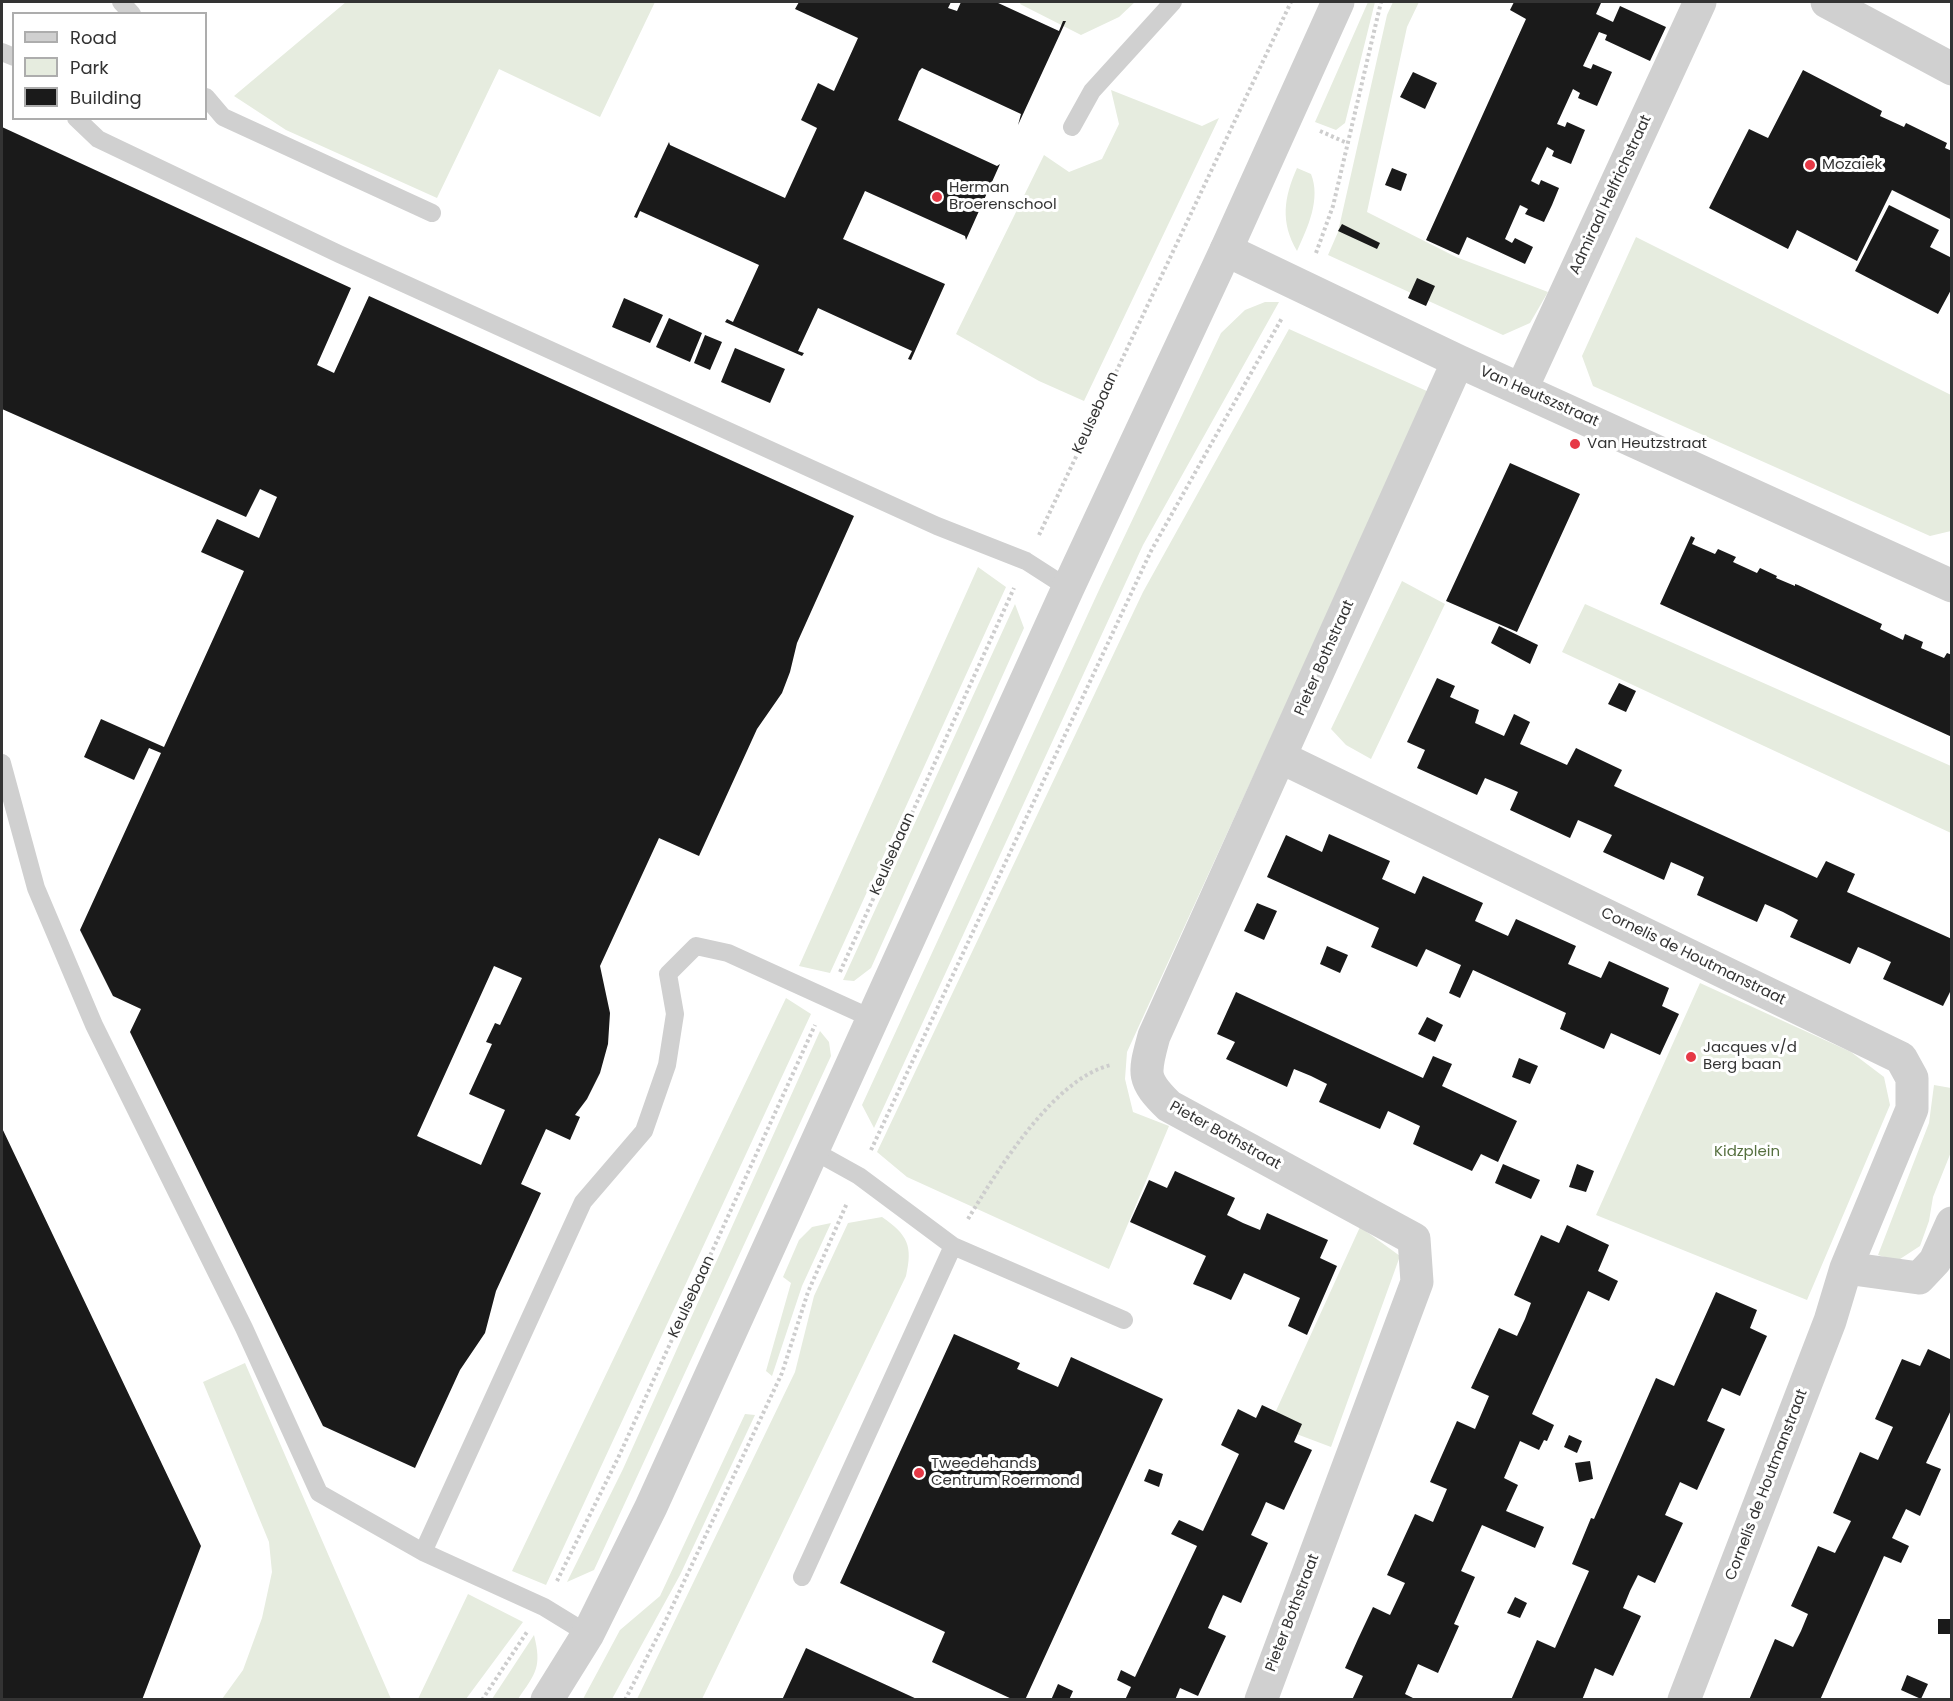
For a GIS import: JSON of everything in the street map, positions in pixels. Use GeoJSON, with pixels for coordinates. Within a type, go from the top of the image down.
{"type":"FeatureCollection","features":[{"type":"Feature","properties":{"kind":"street"},"geometry":{"type":"LineString","coordinates":[[547,1700],[588,1634],[651,1507],[1068,588],[1226,250],[1338,2]]}},
{"type":"Feature","properties":{"kind":"street","name":"Admiraal Helfrichstraat"},"geometry":{"type":"LineString","coordinates":[[1522,388],[1700,2]]}},
{"type":"Feature","properties":{"kind":"street"},"geometry":{"type":"LineString","coordinates":[[1827,2],[1952,69]]}},
{"type":"Feature","properties":{"kind":"street","name":"Van Heutszstraat"},"geometry":{"type":"LineString","coordinates":[[1226,250],[1458,361],[1522,388],[1952,586]]}},
{"type":"Feature","properties":{"kind":"street","name":"Pieter Bothstraat"},"geometry":{"type":"LineString","coordinates":[[1261,1700],[1417,1282],[1414,1239],[1169,1106],[1149,1087],[1146,1065],[1154,1036],[1458,361]]}},
{"type":"Feature","properties":{"kind":"street","name":"Cornelis de Houtmanstraat"},"geometry":{"type":"LineString","coordinates":[[1280,757],[1902,1058],[1912,1078],[1912,1109],[1846,1268],[1830,1322],[1684,1700]]}},
{"type":"Feature","properties":{"kind":"street"},"geometry":{"type":"LineString","coordinates":[[1846,1268],[1918,1278],[1935,1261],[1952,1223]]}},
{"type":"Feature","properties":{"kind":"lane"},"geometry":{"type":"LineString","coordinates":[[1072,127],[1092,92],[1173,2]]}},
{"type":"Feature","properties":{"kind":"lane"},"geometry":{"type":"LineString","coordinates":[[207,98],[223,117],[432,213]]}},
{"type":"Feature","properties":{"kind":"lane"},"geometry":{"type":"LineString","coordinates":[[78,120],[98,139],[339,254],[937,526],[1026,561],[1068,588]]}},
{"type":"Feature","properties":{"kind":"lane"},"geometry":{"type":"LineString","coordinates":[[2,762],[36,888],[94,1025],[244,1328],[319,1493],[423,1552],[543,1607],[588,1634]]}},
{"type":"Feature","properties":{"kind":"lane"},"geometry":{"type":"LineString","coordinates":[[423,1552],[583,1202],[644,1131],[667,1065],[675,1014],[668,974],[696,946],[728,953],[873,1019]]}},
{"type":"Feature","properties":{"kind":"lane"},"geometry":{"type":"LineString","coordinates":[[814,1151],[859,1176],[953,1246],[1124,1320]]}},
{"type":"Feature","properties":{"kind":"lane"},"geometry":{"type":"LineString","coordinates":[[802,1577],[953,1246]]}},
{"type":"Feature","properties":{"kind":"path","name":"Keulsebaan"},"geometry":{"type":"LineString","coordinates":[[482,1700],[543,1607],[619,1456],[1026,561],[1291,2]]}},
{"type":"Feature","properties":{"kind":"path"},"geometry":{"type":"LineString","coordinates":[[625,1700],[665,1622],[782,1373],[808,1292],[859,1176],[1151,550],[1301,285],[1323,240],[1381,2]]}},
{"type":"Feature","properties":{"kind":"path"},"geometry":{"type":"LineString","coordinates":[[953,1246],[1016,1147],[1064,1090],[1077,1080],[1109,1065],[1146,1065]]}},
{"type":"Feature","properties":{"kind":"green space"},"geometry":{"type":"Polygon","coordinates":[[[346,2],[655,2],[600,117],[499,69],[437,198],[286,130],[234,96],[346,2]]]}},
{"type":"Feature","properties":{"kind":"green space"},"geometry":{"type":"Polygon","coordinates":[[[1021,2],[1135,2],[1119,17],[1081,35],[1020,4],[1021,2]]]}},
{"type":"Feature","properties":{"kind":"green space"},"geometry":{"type":"Polygon","coordinates":[[[1368,2],[1375,2],[1345,123],[1336,130],[1315,122],[1368,2]]]}},
{"type":"Feature","properties":{"kind":"green space"},"geometry":{"type":"Polygon","coordinates":[[[1393,2],[1419,2],[1407,27],[1367,212],[1456,257],[1548,292],[1530,323],[1503,335],[1328,255],[1338,232],[1387,15],[1393,2]]]}},
{"type":"Feature","properties":{"kind":"green space"},"geometry":{"type":"Polygon","coordinates":[[[1111,90],[1202,126],[1219,118],[1084,401],[1039,381],[956,334],[1044,155],[1069,172],[1102,159],[1119,124],[1111,90]]]}},
{"type":"Feature","properties":{"kind":"green space"},"geometry":{"type":"Polygon","coordinates":[[[1297,168],[1311,174],[1315,193],[1309,223],[1297,251],[1288,230],[1286,210],[1289,189],[1297,168]]]}},
{"type":"Feature","properties":{"kind":"green space"},"geometry":{"type":"Polygon","coordinates":[[[1636,237],[1951,395],[1951,531],[1930,536],[1593,386],[1582,356],[1636,237]]]}},
{"type":"Feature","properties":{"kind":"green space"},"geometry":{"type":"Polygon","coordinates":[[[1265,302],[1279,302],[1143,545],[874,1128],[862,1105],[1099,590],[1221,333],[1245,310],[1265,302]]]}},
{"type":"Feature","properties":{"kind":"green space"},"geometry":{"type":"Polygon","coordinates":[[[1289,329],[1429,392],[1127,1052],[1125,1079],[1133,1112],[1169,1126],[1109,1269],[907,1177],[877,1152],[1143,592],[1289,329]]]}},
{"type":"Feature","properties":{"kind":"green space"},"geometry":{"type":"Polygon","coordinates":[[[978,567],[1006,587],[830,973],[799,966],[978,567]]]}},
{"type":"Feature","properties":{"kind":"green space"},"geometry":{"type":"Polygon","coordinates":[[[1402,581],[1445,604],[1371,759],[1346,745],[1331,729],[1402,581]]]}},
{"type":"Feature","properties":{"kind":"green space"},"geometry":{"type":"Polygon","coordinates":[[[1015,604],[1024,628],[871,968],[854,981],[843,980],[1015,604]]]}},
{"type":"Feature","properties":{"kind":"green space"},"geometry":{"type":"Polygon","coordinates":[[[1585,604],[1951,766],[1951,833],[1562,652],[1585,604]]]}},
{"type":"Feature","properties":{"kind":"green space","name":"Kidzplein"},"geometry":{"type":"Polygon","coordinates":[[[1700,983],[1851,1052],[1884,1077],[1890,1105],[1807,1300],[1596,1215],[1700,983]]]}},
{"type":"Feature","properties":{"kind":"green space"},"geometry":{"type":"Polygon","coordinates":[[[786,998],[811,1014],[546,1585],[512,1571],[786,998]]]}},
{"type":"Feature","properties":{"kind":"green space"},"geometry":{"type":"Polygon","coordinates":[[[820,1031],[829,1042],[831,1056],[594,1570],[567,1582],[623,1469],[820,1031]]]}},
{"type":"Feature","properties":{"kind":"green space"},"geometry":{"type":"Polygon","coordinates":[[[1934,1085],[1951,1088],[1951,1152],[1933,1197],[1929,1221],[1920,1246],[1897,1261],[1878,1255],[1929,1123],[1934,1085]]]}},
{"type":"Feature","properties":{"kind":"green space"},"geometry":{"type":"Polygon","coordinates":[[[882,1217],[898,1230],[906,1242],[909,1257],[906,1276],[702,1699],[637,1699],[795,1372],[814,1296],[848,1223],[882,1217]]]}},
{"type":"Feature","properties":{"kind":"green space"},"geometry":{"type":"Polygon","coordinates":[[[831,1223],[802,1286],[772,1376],[766,1371],[791,1283],[783,1277],[799,1240],[812,1227],[831,1223]]]}},
{"type":"Feature","properties":{"kind":"green space"},"geometry":{"type":"Polygon","coordinates":[[[1360,1227],[1400,1256],[1331,1447],[1270,1424],[1360,1227]]]}},
{"type":"Feature","properties":{"kind":"green space"},"geometry":{"type":"Polygon","coordinates":[[[245,1363],[391,1699],[222,1699],[243,1670],[262,1618],[272,1572],[269,1542],[203,1382],[245,1363]]]}},
{"type":"Feature","properties":{"kind":"green space"},"geometry":{"type":"Polygon","coordinates":[[[745,1414],[755,1415],[680,1575],[612,1699],[583,1699],[620,1630],[660,1596],[745,1414]]]}},
{"type":"Feature","properties":{"kind":"green space"},"geometry":{"type":"Polygon","coordinates":[[[468,1594],[523,1622],[466,1699],[418,1699],[468,1594]]]}},
{"type":"Feature","properties":{"kind":"green space"},"geometry":{"type":"Polygon","coordinates":[[[534,1635],[537,1662],[529,1683],[518,1699],[492,1699],[534,1635]]]}},
{"type":"Feature","properties":{"kind":"building"},"geometry":{"type":"Polygon","coordinates":[[[799,2],[951,2],[948,8],[957,11],[961,2],[996,2],[1059,31],[1063,21],[1066,21],[1018,125],[1021,114],[922,68],[919,71],[898,120],[997,166],[1000,164],[966,240],[965,236],[865,191],[843,239],[945,284],[911,360],[908,359],[912,351],[818,308],[798,351],[804,353],[802,356],[725,322],[727,319],[733,322],[759,265],[640,211],[637,218],[634,217],[669,142],[670,145],[785,198],[817,128],[801,120],[818,83],[834,91],[858,38],[795,9],[799,2]]]}},
{"type":"Feature","properties":{"kind":"building"},"geometry":{"type":"Polygon","coordinates":[[[1514,2],[1597,2],[1601,3],[1596,14],[1613,22],[1620,6],[1666,27],[1650,61],[1605,40],[1607,35],[1599,32],[1583,66],[1591,69],[1593,64],[1612,72],[1597,106],[1578,98],[1580,93],[1573,89],[1557,124],[1565,127],[1567,122],[1585,130],[1571,164],[1552,156],[1554,151],[1547,147],[1531,181],[1539,185],[1541,180],[1559,188],[1552,205],[1544,222],[1525,214],[1528,209],[1520,205],[1505,239],[1512,243],[1515,238],[1533,247],[1525,264],[1467,237],[1459,255],[1426,240],[1526,19],[1510,10],[1514,2]]]}},
{"type":"Feature","properties":{"kind":"building"},"geometry":{"type":"Polygon","coordinates":[[[1803,70],[1882,111],[1880,116],[1904,127],[1906,123],[1947,143],[1945,148],[1952,151],[1952,220],[1892,190],[1857,261],[1797,230],[1788,249],[1709,208],[1749,129],[1768,138],[1803,70]]]}},
{"type":"Feature","properties":{"kind":"building"},"geometry":{"type":"Polygon","coordinates":[[[1413,72],[1437,83],[1425,109],[1400,97],[1413,72]]]}},
{"type":"Feature","properties":{"kind":"building"},"geometry":{"type":"Polygon","coordinates":[[[2,127],[351,288],[317,365],[334,373],[369,296],[854,516],[797,643],[782,693],[757,729],[699,856],[659,838],[600,966],[610,1013],[608,1044],[600,1073],[587,1099],[575,1115],[580,1117],[570,1140],[546,1129],[521,1184],[541,1193],[496,1291],[485,1333],[460,1370],[415,1468],[323,1426],[130,1032],[141,1009],[113,996],[80,930],[161,753],[149,748],[134,780],[84,757],[101,719],[164,747],[244,571],[201,552],[217,519],[259,538],[277,497],[260,489],[246,517],[2,409],[2,127]],[[494,966],[417,1136],[481,1165],[505,1110],[469,1094],[492,1044],[486,1042],[495,1023],[500,1025],[522,978],[494,966]]]}},
{"type":"Feature","properties":{"kind":"building"},"geometry":{"type":"Polygon","coordinates":[[[1392,168],[1407,174],[1401,191],[1385,185],[1392,168]]]}},
{"type":"Feature","properties":{"kind":"building"},"geometry":{"type":"Polygon","coordinates":[[[1889,205],[1939,230],[1930,247],[1952,258],[1952,288],[1938,314],[1855,271],[1889,205]]]}},
{"type":"Feature","properties":{"kind":"building"},"geometry":{"type":"Polygon","coordinates":[[[1342,224],[1380,243],[1377,249],[1338,231],[1342,224]]]}},
{"type":"Feature","properties":{"kind":"building"},"geometry":{"type":"Polygon","coordinates":[[[1417,278],[1435,286],[1426,306],[1408,298],[1417,278]]]}},
{"type":"Feature","properties":{"kind":"building"},"geometry":{"type":"Polygon","coordinates":[[[624,298],[663,315],[650,343],[612,327],[624,298]]]}},
{"type":"Feature","properties":{"kind":"building"},"geometry":{"type":"Polygon","coordinates":[[[669,318],[702,333],[690,362],[656,347],[669,318]]]}},
{"type":"Feature","properties":{"kind":"building"},"geometry":{"type":"Polygon","coordinates":[[[705,335],[722,342],[710,370],[694,363],[705,335]]]}},
{"type":"Feature","properties":{"kind":"building"},"geometry":{"type":"Polygon","coordinates":[[[735,348],[785,369],[770,403],[721,382],[735,348]]]}},
{"type":"Feature","properties":{"kind":"building"},"geometry":{"type":"Polygon","coordinates":[[[1510,463],[1580,494],[1517,632],[1446,601],[1510,463]]]}},
{"type":"Feature","properties":{"kind":"building"},"geometry":{"type":"Polygon","coordinates":[[[1691,536],[1695,538],[1692,544],[1715,554],[1718,549],[1736,557],[1733,562],[1757,573],[1760,568],[1777,576],[1776,578],[1795,586],[1795,584],[1798,585],[1882,624],[1880,629],[1903,640],[1905,634],[1923,642],[1921,648],[1944,658],[1947,653],[1952,655],[1952,737],[1660,604],[1691,536]]]}},
{"type":"Feature","properties":{"kind":"building"},"geometry":{"type":"Polygon","coordinates":[[[1499,626],[1538,645],[1530,664],[1491,643],[1499,626]]]}},
{"type":"Feature","properties":{"kind":"building"},"geometry":{"type":"Polygon","coordinates":[[[1437,678],[1455,686],[1450,697],[1479,710],[1475,723],[1504,736],[1514,714],[1530,722],[1520,744],[1567,765],[1576,748],[1622,770],[1614,786],[1817,878],[1826,861],[1855,874],[1847,892],[1952,939],[1952,988],[1943,1006],[1883,979],[1891,962],[1874,954],[1858,947],[1850,964],[1790,937],[1798,920],[1783,912],[1765,904],[1757,922],[1697,895],[1704,877],[1689,870],[1671,862],[1664,880],[1603,852],[1612,835],[1578,820],[1570,838],[1510,810],[1518,792],[1485,778],[1477,795],[1417,768],[1425,750],[1407,742],[1437,678]]]}},
{"type":"Feature","properties":{"kind":"building"},"geometry":{"type":"Polygon","coordinates":[[[1619,683],[1636,691],[1626,712],[1608,704],[1619,683]]]}},
{"type":"Feature","properties":{"kind":"building"},"geometry":{"type":"Polygon","coordinates":[[[1329,834],[1390,861],[1382,879],[1415,894],[1423,876],[1483,903],[1475,921],[1508,936],[1516,919],[1576,946],[1568,964],[1601,978],[1609,961],[1669,988],[1662,1006],[1679,1014],[1660,1055],[1611,1033],[1604,1049],[1560,1029],[1566,1013],[1473,970],[1460,998],[1449,993],[1461,965],[1426,949],[1417,967],[1371,947],[1379,928],[1267,877],[1286,835],[1322,852],[1329,834]]]}},
{"type":"Feature","properties":{"kind":"building"},"geometry":{"type":"Polygon","coordinates":[[[1257,903],[1277,911],[1264,940],[1244,931],[1257,903]]]}},
{"type":"Feature","properties":{"kind":"building"},"geometry":{"type":"Polygon","coordinates":[[[1327,946],[1348,955],[1340,973],[1320,964],[1327,946]]]}},
{"type":"Feature","properties":{"kind":"building"},"geometry":{"type":"Polygon","coordinates":[[[1236,992],[1423,1078],[1433,1056],[1452,1064],[1442,1086],[1517,1121],[1498,1162],[1481,1154],[1472,1171],[1413,1144],[1420,1126],[1388,1111],[1380,1129],[1319,1102],[1327,1084],[1311,1076],[1294,1069],[1287,1087],[1226,1059],[1235,1042],[1217,1034],[1236,992]]]}},
{"type":"Feature","properties":{"kind":"building"},"geometry":{"type":"Polygon","coordinates":[[[1427,1017],[1443,1025],[1435,1042],[1418,1034],[1427,1017]]]}},
{"type":"Feature","properties":{"kind":"building"},"geometry":{"type":"Polygon","coordinates":[[[1519,1058],[1538,1066],[1530,1084],[1512,1077],[1519,1058]]]}},
{"type":"Feature","properties":{"kind":"building"},"geometry":{"type":"Polygon","coordinates":[[[2,1128],[201,1546],[142,1700],[2,1700],[2,1128]]]}},
{"type":"Feature","properties":{"kind":"building"},"geometry":{"type":"Polygon","coordinates":[[[1503,1164],[1540,1180],[1531,1199],[1495,1183],[1503,1164]]]}},
{"type":"Feature","properties":{"kind":"building"},"geometry":{"type":"Polygon","coordinates":[[[1577,1164],[1594,1171],[1586,1192],[1569,1187],[1577,1164]]]}},
{"type":"Feature","properties":{"kind":"building"},"geometry":{"type":"Polygon","coordinates":[[[1175,1171],[1235,1198],[1227,1215],[1243,1223],[1260,1230],[1267,1213],[1328,1240],[1320,1258],[1337,1266],[1307,1335],[1288,1326],[1300,1298],[1244,1273],[1231,1300],[1193,1284],[1206,1256],[1130,1222],[1149,1180],[1167,1188],[1175,1171]]]}},
{"type":"Feature","properties":{"kind":"building"},"geometry":{"type":"Polygon","coordinates":[[[1567,1225],[1609,1245],[1598,1271],[1618,1281],[1609,1301],[1588,1291],[1532,1414],[1554,1425],[1547,1441],[1544,1440],[1539,1450],[1520,1441],[1504,1478],[1518,1485],[1506,1511],[1544,1527],[1535,1548],[1482,1525],[1461,1571],[1475,1577],[1454,1624],[1459,1626],[1438,1673],[1418,1664],[1405,1694],[1417,1700],[1352,1700],[1363,1676],[1345,1668],[1358,1639],[1373,1607],[1390,1615],[1405,1583],[1387,1575],[1415,1514],[1433,1522],[1447,1489],[1430,1482],[1457,1421],[1475,1429],[1489,1396],[1471,1388],[1499,1328],[1517,1336],[1525,1319],[1531,1303],[1514,1295],[1541,1235],[1559,1243],[1567,1225]]]}},
{"type":"Feature","properties":{"kind":"building"},"geometry":{"type":"Polygon","coordinates":[[[1716,1292],[1757,1310],[1750,1328],[1767,1336],[1740,1396],[1722,1388],[1707,1421],[1725,1429],[1697,1490],[1680,1482],[1665,1515],[1683,1523],[1655,1583],[1638,1575],[1630,1591],[1623,1608],[1641,1616],[1613,1676],[1595,1668],[1582,1700],[1511,1700],[1537,1640],[1555,1648],[1589,1571],[1572,1564],[1591,1518],[1594,1519],[1656,1378],[1674,1386],[1716,1292]]]}},
{"type":"Feature","properties":{"kind":"building"},"geometry":{"type":"Polygon","coordinates":[[[954,1334],[1020,1363],[1017,1369],[1058,1387],[1071,1357],[1163,1399],[1025,1700],[1014,1700],[932,1662],[945,1632],[840,1583],[954,1334]]]}},
{"type":"Feature","properties":{"kind":"building"},"geometry":{"type":"Polygon","coordinates":[[[1928,1349],[1952,1360],[1952,1408],[1926,1463],[1941,1469],[1920,1516],[1906,1509],[1892,1538],[1909,1546],[1901,1563],[1884,1556],[1820,1700],[1749,1700],[1775,1639],[1793,1647],[1801,1631],[1808,1614],[1791,1606],[1818,1546],[1835,1553],[1851,1521],[1833,1513],[1860,1452],[1878,1460],[1893,1427],[1875,1419],[1902,1359],[1920,1366],[1928,1349]]]}},
{"type":"Feature","properties":{"kind":"building"},"geometry":{"type":"Polygon","coordinates":[[[1262,1405],[1302,1424],[1294,1442],[1312,1450],[1284,1510],[1266,1502],[1251,1535],[1268,1543],[1241,1603],[1223,1595],[1215,1612],[1208,1628],[1226,1636],[1198,1696],[1180,1688],[1175,1700],[1125,1700],[1131,1687],[1117,1680],[1121,1670],[1135,1677],[1197,1546],[1171,1534],[1179,1520],[1203,1531],[1239,1454],[1221,1445],[1238,1409],[1256,1418],[1262,1405]]]}},
{"type":"Feature","properties":{"kind":"building"},"geometry":{"type":"Polygon","coordinates":[[[1569,1435],[1582,1441],[1577,1453],[1564,1447],[1569,1435]]]}},
{"type":"Feature","properties":{"kind":"building"},"geometry":{"type":"Polygon","coordinates":[[[1590,1461],[1593,1479],[1579,1482],[1575,1463],[1590,1461]]]}},
{"type":"Feature","properties":{"kind":"building"},"geometry":{"type":"Polygon","coordinates":[[[1149,1469],[1163,1474],[1159,1487],[1144,1481],[1149,1469]]]}},
{"type":"Feature","properties":{"kind":"building"},"geometry":{"type":"Polygon","coordinates":[[[1515,1597],[1527,1603],[1520,1618],[1507,1613],[1515,1597]]]}},
{"type":"Feature","properties":{"kind":"building"},"geometry":{"type":"Polygon","coordinates":[[[1938,1619],[1952,1619],[1952,1634],[1938,1634],[1938,1619]]]}},
{"type":"Feature","properties":{"kind":"building"},"geometry":{"type":"Polygon","coordinates":[[[806,1648],[919,1700],[782,1700],[806,1648]]]}},
{"type":"Feature","properties":{"kind":"building"},"geometry":{"type":"Polygon","coordinates":[[[1907,1675],[1928,1684],[1921,1699],[1901,1690],[1907,1675]]]}},
{"type":"Feature","properties":{"kind":"building"},"geometry":{"type":"Polygon","coordinates":[[[1058,1684],[1073,1691],[1069,1700],[1051,1700],[1058,1684]]]}},
{"type":"Feature","properties":{"kind":"place","name":"Mozaiek"},"geometry":{"type":"Point","coordinates":[1810,165]}},
{"type":"Feature","properties":{"kind":"place","name":"Herman Broerenschool"},"geometry":{"type":"Point","coordinates":[937,197]}},
{"type":"Feature","properties":{"kind":"place","name":"Van Heutzstraat"},"geometry":{"type":"Point","coordinates":[1575,444]}},
{"type":"Feature","properties":{"kind":"place","name":"Jacques v/d Berg baan"},"geometry":{"type":"Point","coordinates":[1691,1057]}},
{"type":"Feature","properties":{"kind":"place","name":"Tweedehands Centrum Roermond"},"geometry":{"type":"Point","coordinates":[919,1473]}}]}
